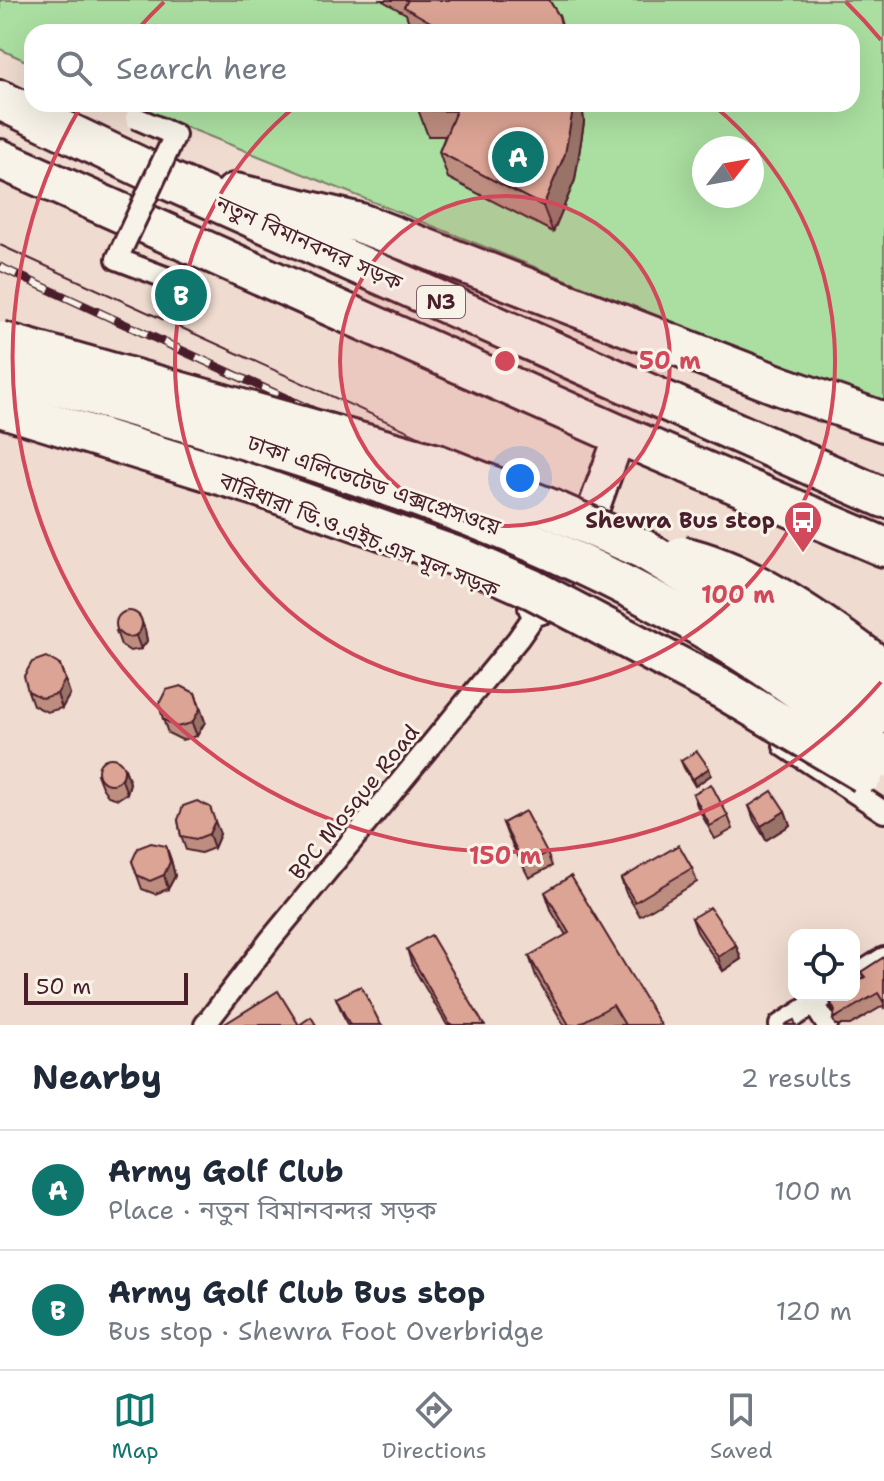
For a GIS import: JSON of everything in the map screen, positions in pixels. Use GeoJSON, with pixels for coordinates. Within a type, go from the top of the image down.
{"type":"FeatureCollection","features":[{"type":"Feature","properties":{"kind":"highway","name":"নতুন বিমানবন্দর সড়ক"},"geometry":{"type":"LineString","coordinates":[[0,100],[24,111]]}},
{"type":"Feature","properties":{"kind":"highway","name":"নতুন বিমানবন্দর সড়ক"},"geometry":{"type":"LineString","coordinates":[[25,112],[170,181],[884,498]]}},
{"type":"Feature","properties":{"kind":"highway","name":"N3"},"geometry":{"type":"LineString","coordinates":[[0,159],[620,435],[884,547]]}},
{"type":"Feature","properties":{"kind":"highway"},"geometry":{"type":"LineString","coordinates":[[170,181],[267,199],[360,223],[827,403],[884,422]]}},
{"type":"Feature","properties":{"kind":"highway","name":"ঢাকা এলিভেটেড এক্সপ্রেসওয়ে"},"geometry":{"type":"LineString","coordinates":[[0,341],[437,464],[551,509],[643,549],[719,595],[801,650],[884,714]]}},
{"type":"Feature","properties":{"kind":"highway","name":"ঢাকা এলিভেটেড এক্সপ্রেসওয়ে"},"geometry":{"type":"LineString","coordinates":[[0,369],[446,505],[630,586],[798,688],[877,772]]}},
{"type":"Feature","properties":{"kind":"highway"},"geometry":{"type":"LineString","coordinates":[[0,407],[282,495],[466,560],[532,589],[877,772]]}},
{"type":"Feature","properties":{"kind":"highway"},"geometry":{"type":"LineString","coordinates":[[847,531],[884,556]]}},
{"type":"Feature","properties":{"kind":"highway"},"geometry":{"type":"LineString","coordinates":[[643,549],[687,557],[733,573],[830,630],[884,670]]}},
{"type":"Feature","properties":{"kind":"street"},"geometry":{"type":"LineString","coordinates":[[136,118],[175,135],[117,259],[167,278]]}},
{"type":"Feature","properties":{"kind":"street","name":"বারিধারা ডি.ও.এইচ.এস মূল সড়ক"},"geometry":{"type":"LineString","coordinates":[[0,388],[539,609]]}},
{"type":"Feature","properties":{"kind":"street"},"geometry":{"type":"LineString","coordinates":[[620,435],[584,535],[539,609],[566,617],[698,689],[884,812]]}},
{"type":"Feature","properties":{"kind":"street","name":"BPC Mosque Road"},"geometry":{"type":"LineString","coordinates":[[205,1025],[271,939],[518,639],[539,609]]}},
{"type":"Feature","properties":{"kind":"street"},"geometry":{"type":"LineString","coordinates":[[860,973],[884,958]]}},
{"type":"Feature","properties":{"kind":"street"},"geometry":{"type":"LineString","coordinates":[[780,1025],[818,1001]]}},
{"type":"Feature","properties":{"kind":"street"},"geometry":{"type":"LineString","coordinates":[[821,1001],[827,1025]]}},
{"type":"Feature","properties":{"kind":"green space"},"geometry":{"type":"Polygon","coordinates":[[[0,0],[884,0],[884,407],[149,112],[860,112],[860,24],[24,24],[24,60],[0,49],[0,0]]]}},
{"type":"Feature","properties":{"kind":"building"},"geometry":{"type":"Polygon","coordinates":[[[408,0],[549,0],[561,24],[434,24],[404,7],[408,0]]]}},
{"type":"Feature","properties":{"kind":"building"},"geometry":{"type":"Polygon","coordinates":[[[456,112],[573,112],[565,154],[543,206],[439,152],[456,112]]]}},
{"type":"Feature","properties":{"kind":"building"},"geometry":{"type":"Polygon","coordinates":[[[129,611],[138,615],[142,624],[138,633],[129,637],[120,633],[116,624],[120,615],[129,611]]]}},
{"type":"Feature","properties":{"kind":"building"},"geometry":{"type":"Polygon","coordinates":[[[46,657],[60,665],[65,680],[57,694],[42,698],[28,691],[24,676],[32,662],[46,657]]]}},
{"type":"Feature","properties":{"kind":"building"},"geometry":{"type":"Polygon","coordinates":[[[181,686],[195,693],[200,709],[192,723],[177,727],[163,719],[159,704],[166,690],[181,686]]]}},
{"type":"Feature","properties":{"kind":"building"},"geometry":{"type":"Polygon","coordinates":[[[697,751],[709,768],[693,779],[681,761],[697,751]]]}},
{"type":"Feature","properties":{"kind":"building"},"geometry":{"type":"Polygon","coordinates":[[[111,758],[120,762],[124,771],[120,780],[111,784],[102,780],[98,771],[102,762],[111,758]]]}},
{"type":"Feature","properties":{"kind":"building"},"geometry":{"type":"Polygon","coordinates":[[[711,784],[728,816],[710,826],[693,794],[711,784]]]}},
{"type":"Feature","properties":{"kind":"building"},"geometry":{"type":"Polygon","coordinates":[[[772,791],[785,811],[761,826],[749,806],[772,791]]]}},
{"type":"Feature","properties":{"kind":"building"},"geometry":{"type":"Polygon","coordinates":[[[197,801],[210,807],[215,821],[209,834],[196,839],[181,836],[178,820],[183,806],[197,801]]]}},
{"type":"Feature","properties":{"kind":"building"},"geometry":{"type":"Polygon","coordinates":[[[525,811],[547,853],[524,864],[503,823],[525,811]]]}},
{"type":"Feature","properties":{"kind":"building"},"geometry":{"type":"Polygon","coordinates":[[[151,843],[166,846],[170,862],[164,875],[150,881],[137,875],[132,861],[138,848],[151,843]]]}},
{"type":"Feature","properties":{"kind":"building"},"geometry":{"type":"Polygon","coordinates":[[[679,845],[692,868],[635,902],[621,879],[679,845]]]}},
{"type":"Feature","properties":{"kind":"building"},"geometry":{"type":"Polygon","coordinates":[[[571,876],[661,1025],[625,1025],[613,1005],[577,1025],[569,1025],[529,956],[569,933],[545,892],[571,876]]]}},
{"type":"Feature","properties":{"kind":"building"},"geometry":{"type":"Polygon","coordinates":[[[710,907],[736,945],[718,957],[692,918],[710,907]]]}},
{"type":"Feature","properties":{"kind":"building"},"geometry":{"type":"Polygon","coordinates":[[[431,935],[484,1025],[450,1025],[407,949],[431,935]]]}},
{"type":"Feature","properties":{"kind":"building"},"geometry":{"type":"Polygon","coordinates":[[[884,957],[884,1003],[878,993],[833,1019],[835,1011],[830,1001],[860,1001],[860,980],[865,977],[861,972],[884,957]]]}},
{"type":"Feature","properties":{"kind":"building"},"geometry":{"type":"Polygon","coordinates":[[[361,986],[381,1025],[350,1025],[336,998],[361,986]]]}},
{"type":"Feature","properties":{"kind":"building"},"geometry":{"type":"Polygon","coordinates":[[[278,991],[299,1025],[223,1025],[278,991]]]}},
{"type":"Feature","properties":{"kind":"building"},"geometry":{"type":"Polygon","coordinates":[[[311,1017],[316,1025],[299,1025],[311,1017]]]}},
{"type":"Feature","properties":{"kind":"tram line"},"geometry":{"type":"LineString","coordinates":[[0,245],[592,515],[884,644]]}},
{"type":"Feature","properties":{"kind":"railway"},"geometry":{"type":"LineString","coordinates":[[0,267],[584,535],[884,664]]}},
{"type":"Feature","properties":{"kind":"place","name":"Army Golf Club"},"geometry":{"type":"Point","coordinates":[518,157]}},
{"type":"Feature","properties":{"kind":"place","name":"Army Golf Club Bus stop"},"geometry":{"type":"Point","coordinates":[181,295]}},
{"type":"Feature","properties":{"kind":"place","name":"Shewra Bus stop"},"geometry":{"type":"Point","coordinates":[803,554]}}]}
